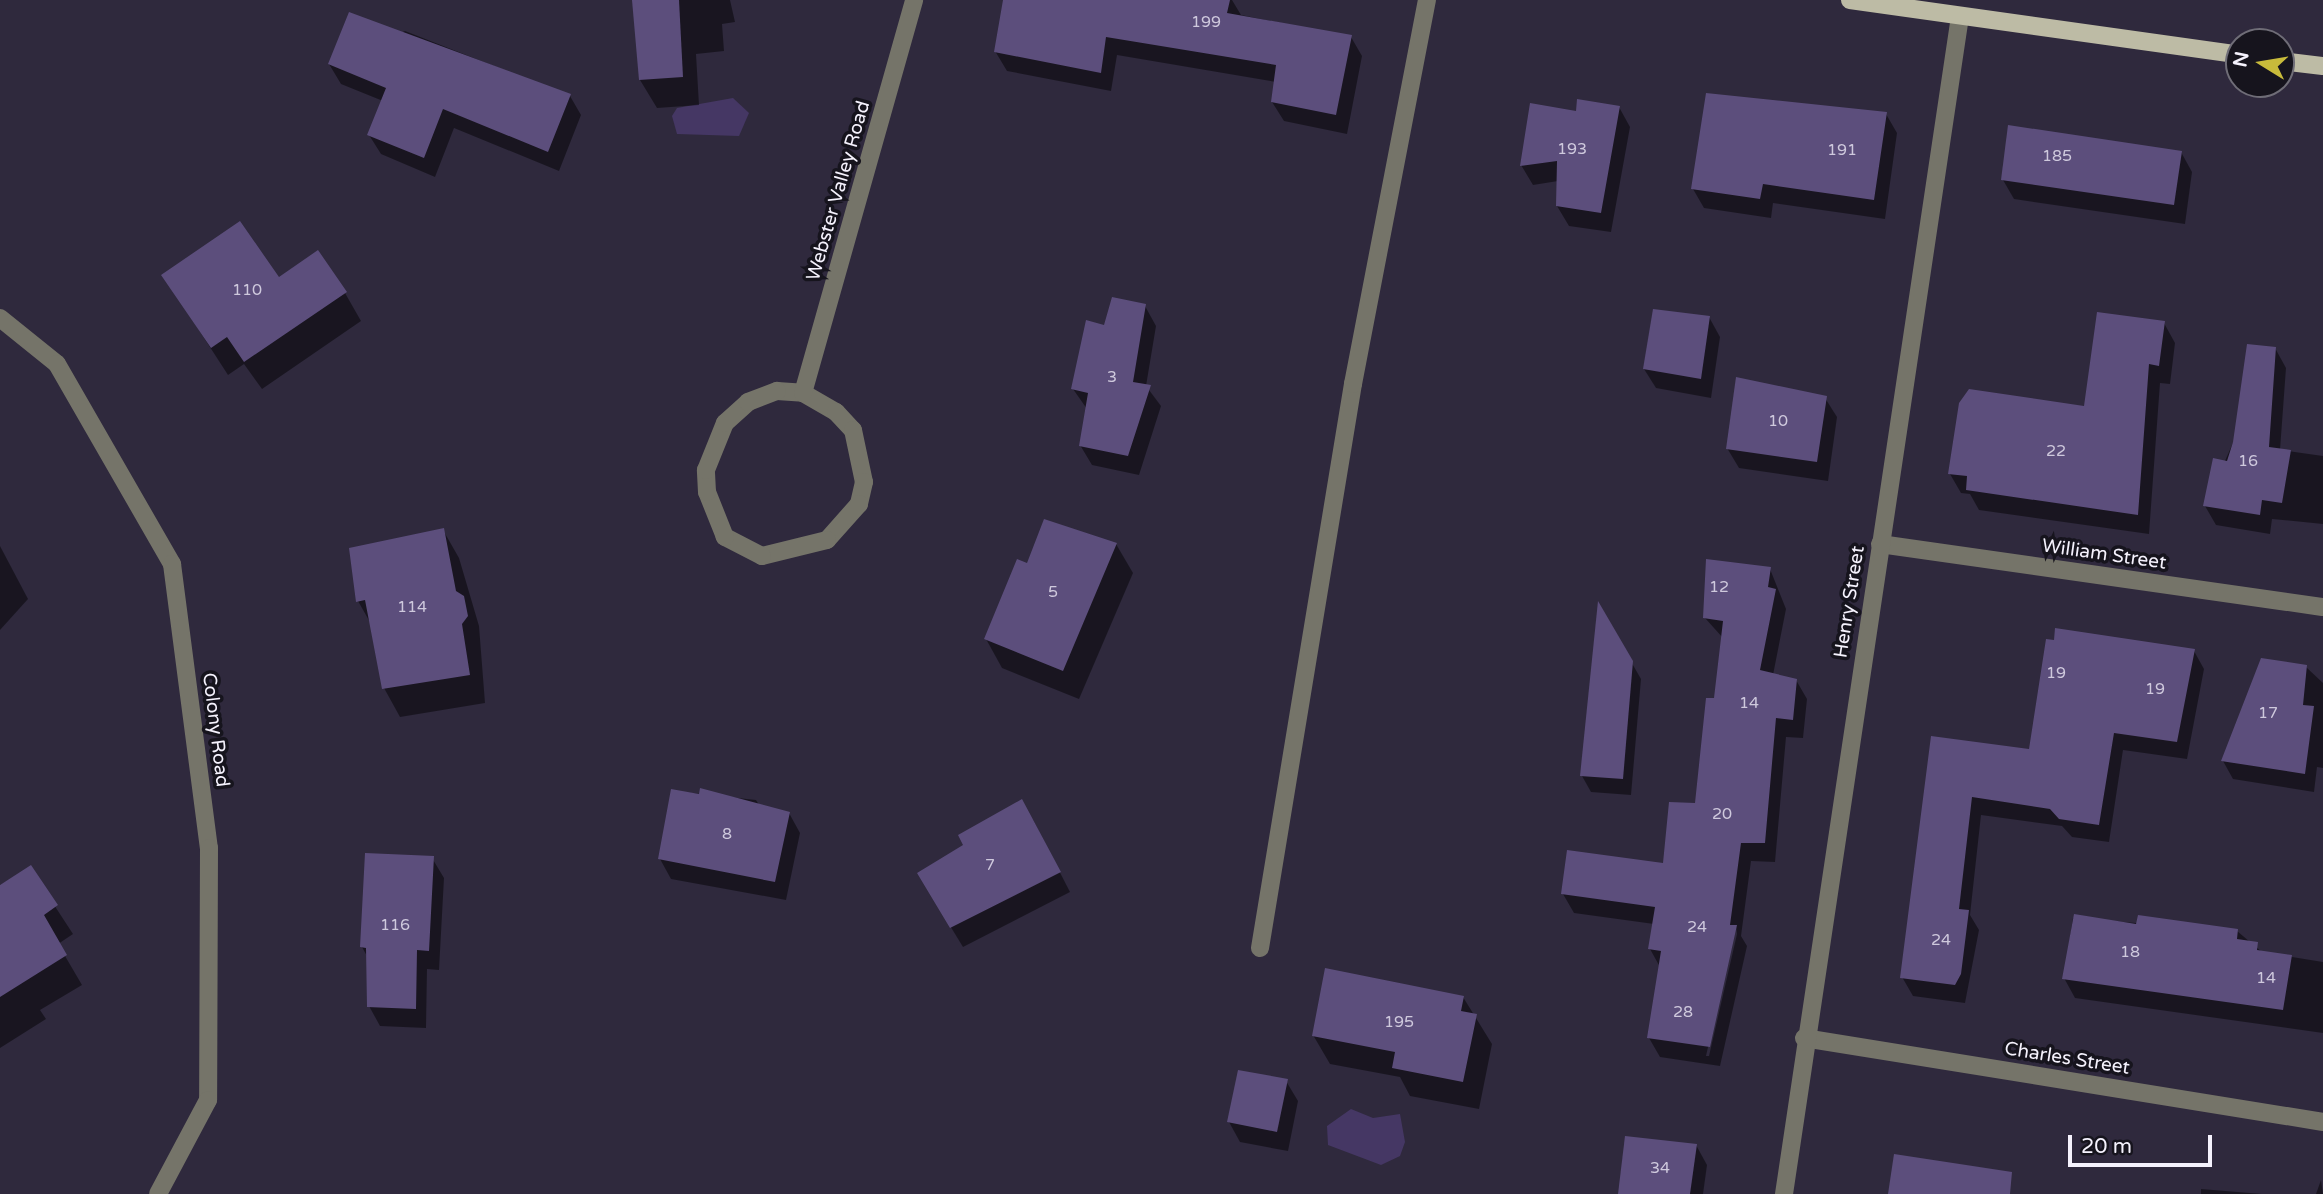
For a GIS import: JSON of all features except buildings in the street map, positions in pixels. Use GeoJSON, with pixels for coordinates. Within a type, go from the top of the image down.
{"type":"FeatureCollection","features":[{"type":"Feature","properties":{"kind":"main road"},"geometry":{"type":"LineString","coordinates":[[1850,0],[2225,53]]}},
{"type":"Feature","properties":{"kind":"main road"},"geometry":{"type":"LineString","coordinates":[[2295,63],[2323,66]]}},
{"type":"Feature","properties":{"kind":"street","name":"Webster Valley Road"},"geometry":{"type":"LineString","coordinates":[[803,393],[915,0]]}},
{"type":"Feature","properties":{"kind":"street"},"geometry":{"type":"LineString","coordinates":[[1259,948],[1353,384],[1427,0]]}},
{"type":"Feature","properties":{"kind":"street","name":"Henry Street"},"geometry":{"type":"LineString","coordinates":[[1784,1194],[1804,1038],[1959,17]]}},
{"type":"Feature","properties":{"kind":"street","name":"Colony Road"},"geometry":{"type":"LineString","coordinates":[[0,318],[57,364],[172,564],[209,848],[208,1100],[158,1194]]}},
{"type":"Feature","properties":{"kind":"street"},"geometry":{"type":"LineString","coordinates":[[777,391],[803,393],[853,430],[864,482],[859,505],[845,526],[804,550],[762,556],[743,550],[725,537],[714,516],[706,492],[712,450],[725,423],[748,402],[777,391]]}},
{"type":"Feature","properties":{"kind":"street","name":"William Street"},"geometry":{"type":"LineString","coordinates":[[1880,544],[2323,607]]}},
{"type":"Feature","properties":{"kind":"street","name":"Charles Street"},"geometry":{"type":"LineString","coordinates":[[1804,1038],[2323,1122]]}},
{"type":"Feature","properties":{"kind":"shaded area"},"geometry":{"type":"Polygon","coordinates":[[[733,98],[749,113],[739,136],[677,134],[672,116],[677,108],[733,98]]]}},
{"type":"Feature","properties":{"kind":"shaded area"},"geometry":{"type":"Polygon","coordinates":[[[1351,1109],[1373,1118],[1400,1114],[1405,1142],[1400,1156],[1381,1165],[1328,1145],[1327,1126],[1351,1109]]]}}]}
